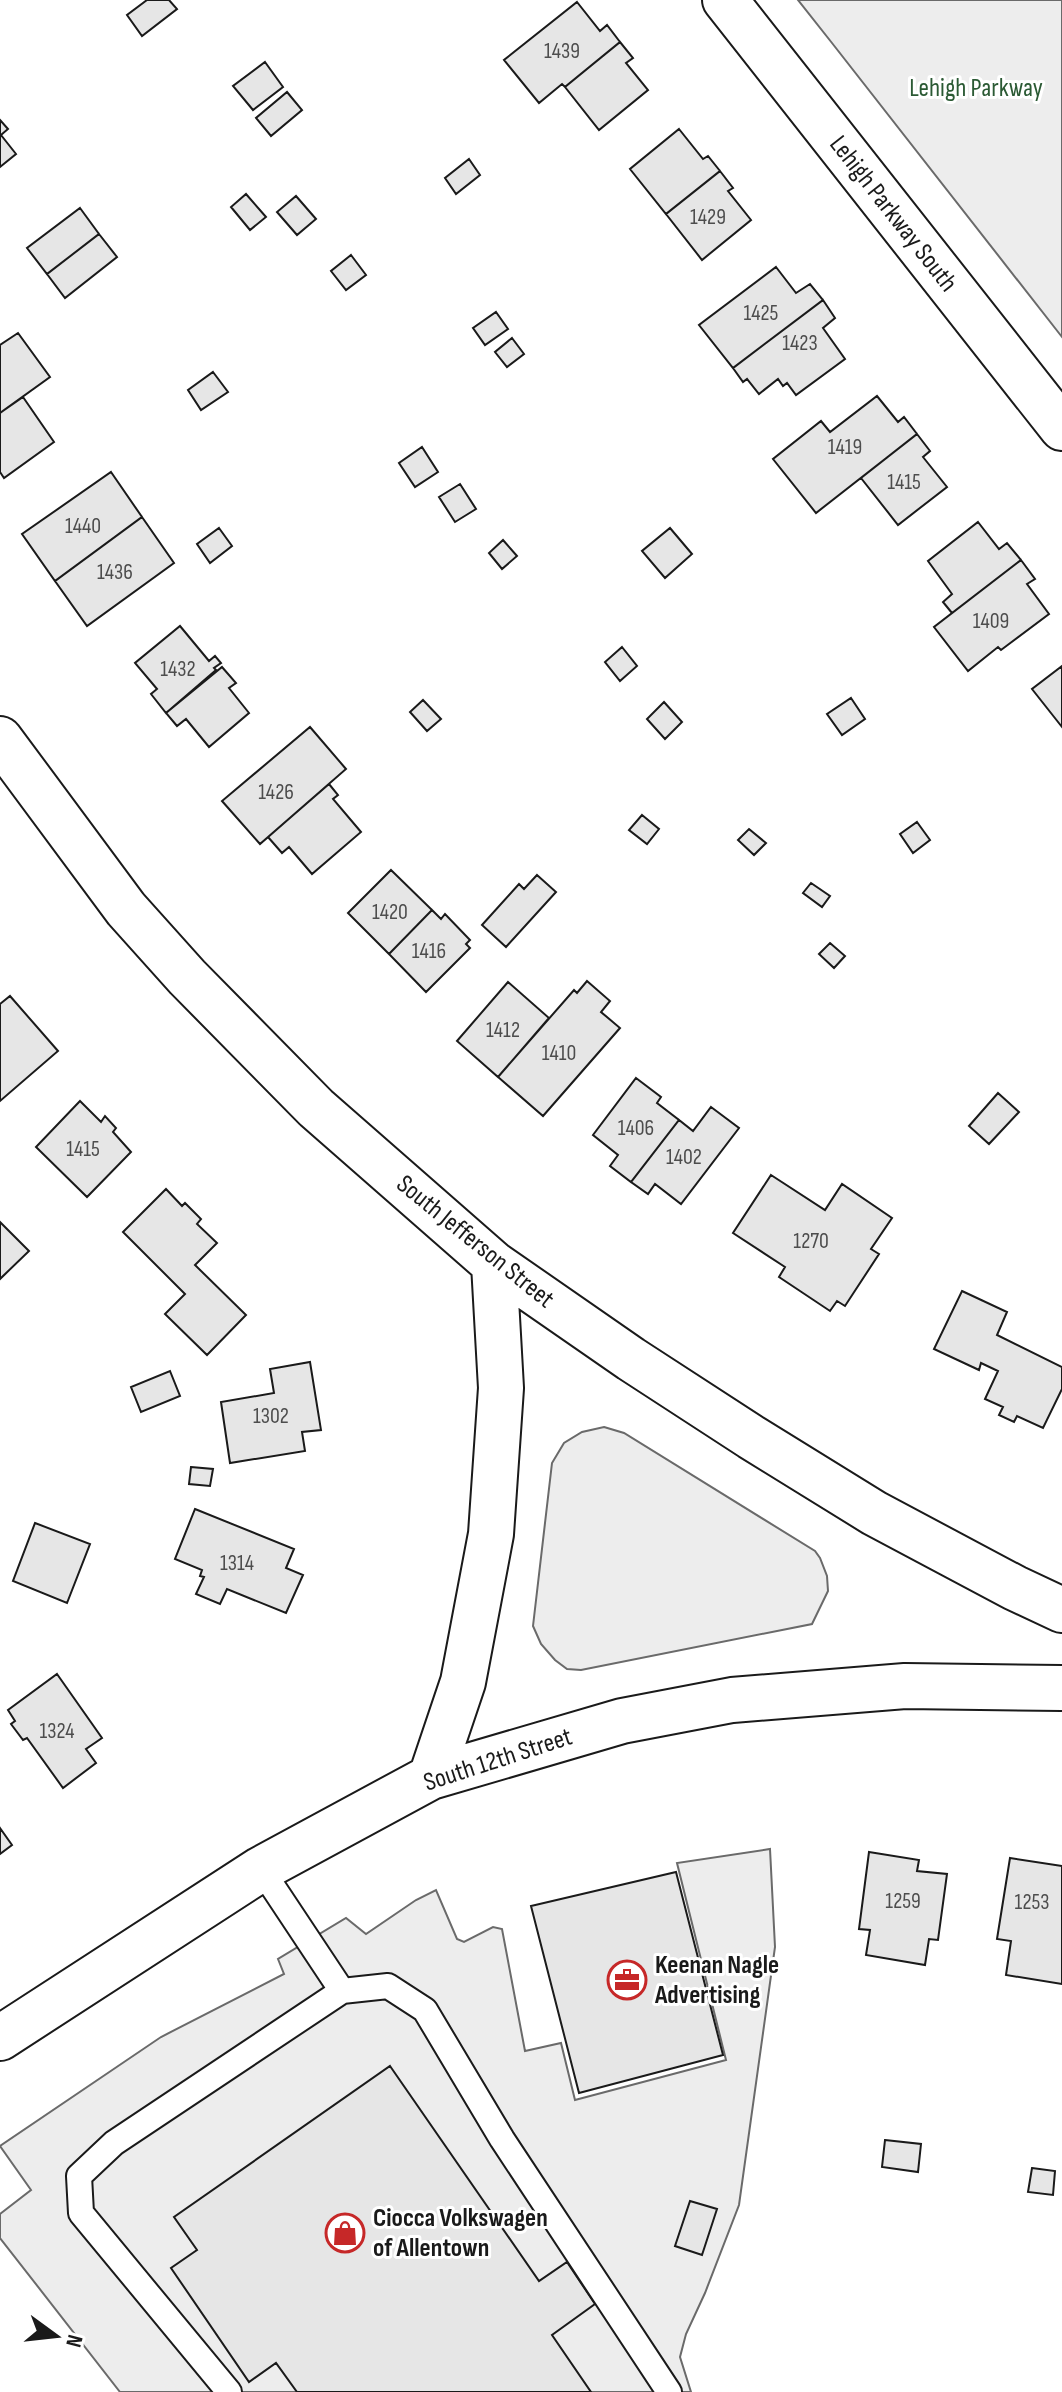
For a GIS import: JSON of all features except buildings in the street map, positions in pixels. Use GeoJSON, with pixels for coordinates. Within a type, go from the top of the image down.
{"type":"FeatureCollection","features":[{"type":"Feature","properties":{"kind":"street","name":"Lehigh Parkway South"},"geometry":{"type":"LineString","coordinates":[[725,0],[1062,428]]}},
{"type":"Feature","properties":{"kind":"street","name":"South Jefferson Street"},"geometry":{"type":"LineString","coordinates":[[0,739],[126,909],[187,977],[316,1108],[494,1264],[684,1394],[862,1505],[1062,1610]]}},
{"type":"Feature","properties":{"kind":"street"},"geometry":{"type":"LineString","coordinates":[[431,1777],[463,1682],[491,1534],[501,1388],[494,1264]]}},
{"type":"Feature","properties":{"kind":"street","name":"South 12th Street"},"geometry":{"type":"LineString","coordinates":[[0,2038],[261,1869],[431,1777],[622,1721],[732,1700],[905,1686],[1062,1688]]}},
{"type":"Feature","properties":{"kind":"lane"},"geometry":{"type":"LineString","coordinates":[[261,1869],[342,1991]]}},
{"type":"Feature","properties":{"kind":"lane"},"geometry":{"type":"LineString","coordinates":[[229,2392],[81,2213],[79,2176],[114,2143],[342,1991],[388,1986],[425,2010],[502,2139],[662,2390]]}},
{"type":"Feature","properties":{"kind":"shaded area","name":"Lehigh Parkway"},"geometry":{"type":"Polygon","coordinates":[[[798,0],[1062,0],[1062,337],[832,43],[798,0]]]}},
{"type":"Feature","properties":{"kind":"shaded area"},"geometry":{"type":"Polygon","coordinates":[[[604,1427],[624,1433],[815,1551],[827,1576],[828,1591],[812,1624],[581,1670],[567,1669],[555,1660],[541,1644],[533,1626],[552,1463],[564,1443],[582,1432],[604,1427]]]}},
{"type":"Feature","properties":{"kind":"shaded area"},"geometry":{"type":"Polygon","coordinates":[[[770,1849],[775,1947],[739,2205],[686,2334],[680,2357],[691,2392],[120,2392],[0,2238],[0,2214],[31,2190],[0,2146],[161,2037],[284,1974],[278,1959],[346,1918],[366,1934],[436,1890],[457,1939],[464,1942],[493,1927],[502,1929],[525,2051],[561,2043],[575,2100],[726,2060],[677,1863],[770,1849]]]}},
{"type":"Feature","properties":{"kind":"place","name":"Keenan Nagle Advertising"},"geometry":{"type":"Point","coordinates":[627,1980]}},
{"type":"Feature","properties":{"kind":"place","name":"Ciocca Volkswagen of Allentown"},"geometry":{"type":"Point","coordinates":[345,2233]}}]}
